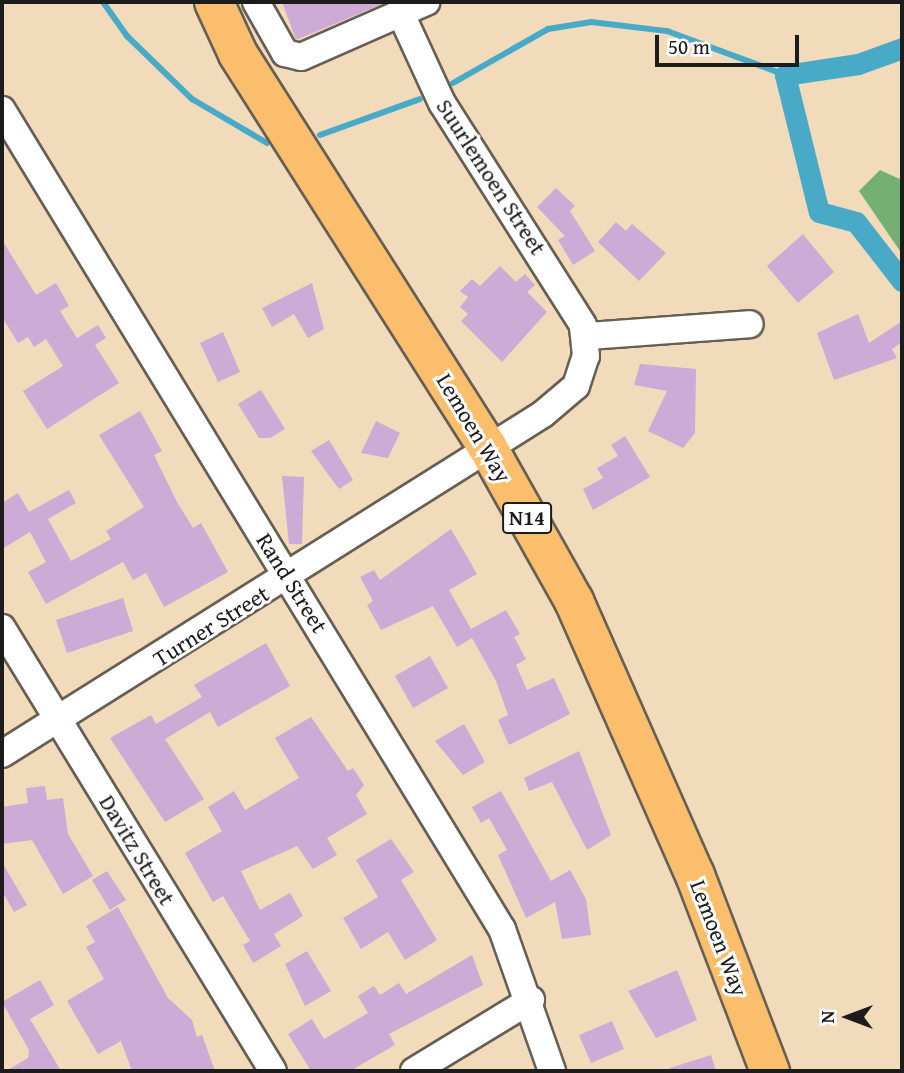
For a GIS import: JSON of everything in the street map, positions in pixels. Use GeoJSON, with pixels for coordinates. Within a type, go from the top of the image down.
{"type":"FeatureCollection","features":[{"type":"Feature","properties":{"kind":"highway","name":"Lemoen Way"},"geometry":{"type":"LineString","coordinates":[[214,2],[238,54],[487,446],[574,601],[695,875],[770,1071]]}},
{"type":"Feature","properties":{"kind":"street"},"geometry":{"type":"LineString","coordinates":[[256,2],[276,43],[293,57],[316,53],[426,2]]}},
{"type":"Feature","properties":{"kind":"street","name":"Suurlemoen Street"},"geometry":{"type":"LineString","coordinates":[[401,14],[442,103],[588,336]]}},
{"type":"Feature","properties":{"kind":"street","name":"Rand Street"},"geometry":{"type":"LineString","coordinates":[[2,110],[502,929],[531,1000],[552,1071]]}},
{"type":"Feature","properties":{"kind":"street"},"geometry":{"type":"LineString","coordinates":[[487,446],[568,397],[581,377],[588,336],[750,324]]}},
{"type":"Feature","properties":{"kind":"street","name":"Turner Street"},"geometry":{"type":"LineString","coordinates":[[2,754],[288,577],[487,446]]}},
{"type":"Feature","properties":{"kind":"street","name":"Davitz Street"},"geometry":{"type":"LineString","coordinates":[[2,628],[273,1071]]}},
{"type":"Feature","properties":{"kind":"street"},"geometry":{"type":"LineString","coordinates":[[414,1071],[531,1000]]}},
{"type":"Feature","properties":{"kind":"green space"},"geometry":{"type":"Polygon","coordinates":[[[880,170],[902,180],[902,254],[859,191],[880,170]]]}},
{"type":"Feature","properties":{"kind":"building"},"geometry":{"type":"Polygon","coordinates":[[[282,2],[387,2],[296,40],[282,2]]]}},
{"type":"Feature","properties":{"kind":"building"},"geometry":{"type":"Polygon","coordinates":[[[556,188],[575,206],[570,211],[595,251],[573,265],[558,240],[565,236],[537,207],[556,188]]]}},
{"type":"Feature","properties":{"kind":"building"},"geometry":{"type":"Polygon","coordinates":[[[616,222],[626,231],[632,224],[666,253],[639,281],[598,242],[616,222]]]}},
{"type":"Feature","properties":{"kind":"building"},"geometry":{"type":"Polygon","coordinates":[[[803,234],[834,272],[798,303],[767,266],[803,234]]]}},
{"type":"Feature","properties":{"kind":"building"},"geometry":{"type":"Polygon","coordinates":[[[2,240],[36,295],[56,283],[69,306],[60,311],[77,338],[98,325],[106,338],[95,345],[119,383],[47,429],[23,391],[63,366],[46,339],[34,347],[28,337],[18,343],[2,317],[2,240]]]}},
{"type":"Feature","properties":{"kind":"building"},"geometry":{"type":"Polygon","coordinates":[[[500,266],[516,282],[525,274],[535,285],[527,292],[547,312],[502,362],[461,321],[468,314],[460,307],[468,297],[460,291],[472,279],[480,286],[500,266]]]}},
{"type":"Feature","properties":{"kind":"building"},"geometry":{"type":"Polygon","coordinates":[[[312,283],[324,329],[308,338],[294,314],[272,327],[262,308],[312,283]]]}},
{"type":"Feature","properties":{"kind":"building"},"geometry":{"type":"Polygon","coordinates":[[[858,314],[869,343],[902,321],[902,342],[892,349],[897,358],[834,380],[817,333],[858,314]]]}},
{"type":"Feature","properties":{"kind":"building"},"geometry":{"type":"Polygon","coordinates":[[[223,332],[240,372],[218,382],[200,343],[223,332]]]}},
{"type":"Feature","properties":{"kind":"building"},"geometry":{"type":"Polygon","coordinates":[[[640,364],[696,369],[695,433],[683,448],[648,431],[667,391],[634,385],[640,364]]]}},
{"type":"Feature","properties":{"kind":"building"},"geometry":{"type":"Polygon","coordinates":[[[261,390],[285,429],[270,438],[259,438],[238,404],[261,390]]]}},
{"type":"Feature","properties":{"kind":"building"},"geometry":{"type":"Polygon","coordinates":[[[140,411],[162,451],[154,455],[177,502],[193,528],[201,523],[228,572],[164,607],[146,573],[133,580],[123,562],[46,604],[28,572],[46,562],[30,532],[2,549],[2,503],[18,493],[29,512],[69,490],[76,503],[48,519],[71,561],[111,539],[106,531],[144,507],[99,435],[140,411]]]}},
{"type":"Feature","properties":{"kind":"building"},"geometry":{"type":"Polygon","coordinates":[[[376,421],[400,433],[388,458],[361,453],[376,421]]]}},
{"type":"Feature","properties":{"kind":"building"},"geometry":{"type":"Polygon","coordinates":[[[625,436],[650,477],[593,510],[583,489],[603,478],[597,468],[618,456],[611,445],[625,436]]]}},
{"type":"Feature","properties":{"kind":"building"},"geometry":{"type":"Polygon","coordinates":[[[329,440],[353,480],[339,489],[311,451],[329,440]]]}},
{"type":"Feature","properties":{"kind":"building"},"geometry":{"type":"Polygon","coordinates":[[[282,476],[304,477],[302,544],[289,544],[282,476]]]}},
{"type":"Feature","properties":{"kind":"building"},"geometry":{"type":"Polygon","coordinates":[[[451,529],[477,574],[449,590],[471,629],[506,610],[520,634],[514,637],[526,659],[516,665],[527,690],[554,678],[570,714],[509,745],[498,720],[508,715],[496,681],[472,638],[457,647],[433,606],[381,630],[367,605],[373,601],[360,577],[374,570],[380,580],[451,529]]]}},
{"type":"Feature","properties":{"kind":"building"},"geometry":{"type":"Polygon","coordinates":[[[123,598],[133,631],[67,653],[56,620],[123,598]]]}},
{"type":"Feature","properties":{"kind":"building"},"geometry":{"type":"Polygon","coordinates":[[[266,643],[290,686],[218,727],[210,712],[165,739],[204,799],[165,822],[110,738],[151,715],[156,724],[202,697],[194,685],[266,643]]]}},
{"type":"Feature","properties":{"kind":"building"},"geometry":{"type":"Polygon","coordinates":[[[430,656],[448,688],[413,708],[395,676],[430,656]]]}},
{"type":"Feature","properties":{"kind":"building"},"geometry":{"type":"Polygon","coordinates":[[[311,717],[348,771],[353,768],[364,785],[356,795],[367,814],[327,838],[337,855],[313,869],[297,846],[241,871],[260,910],[290,893],[303,916],[274,934],[281,946],[253,963],[243,945],[250,941],[223,896],[213,902],[185,853],[222,831],[208,807],[234,791],[245,810],[299,778],[275,738],[311,717]]]}},
{"type":"Feature","properties":{"kind":"building"},"geometry":{"type":"Polygon","coordinates":[[[464,724],[485,762],[463,775],[435,741],[464,724]]]}},
{"type":"Feature","properties":{"kind":"building"},"geometry":{"type":"Polygon","coordinates":[[[579,751],[611,835],[587,850],[552,782],[529,791],[524,778],[579,751]]]}},
{"type":"Feature","properties":{"kind":"building"},"geometry":{"type":"Polygon","coordinates":[[[45,786],[47,800],[63,798],[68,834],[93,876],[63,894],[32,840],[2,844],[2,807],[28,803],[26,788],[45,786]]]}},
{"type":"Feature","properties":{"kind":"building"},"geometry":{"type":"Polygon","coordinates":[[[501,791],[551,881],[570,870],[586,899],[591,935],[562,939],[555,902],[526,918],[498,855],[507,850],[489,818],[481,823],[472,807],[501,791]]]}},
{"type":"Feature","properties":{"kind":"building"},"geometry":{"type":"Polygon","coordinates":[[[391,839],[414,872],[401,880],[437,940],[405,960],[388,932],[361,949],[343,918],[378,897],[356,860],[391,839]]]}},
{"type":"Feature","properties":{"kind":"building"},"geometry":{"type":"Polygon","coordinates":[[[2,862],[27,905],[14,912],[2,891],[2,862]]]}},
{"type":"Feature","properties":{"kind":"building"},"geometry":{"type":"Polygon","coordinates":[[[107,871],[126,900],[110,910],[92,880],[107,871]]]}},
{"type":"Feature","properties":{"kind":"building"},"geometry":{"type":"Polygon","coordinates":[[[118,907],[168,998],[192,1020],[197,1037],[202,1035],[215,1071],[132,1071],[121,1041],[98,1054],[67,1001],[104,979],[86,947],[95,942],[86,926],[118,907]]]}},
{"type":"Feature","properties":{"kind":"building"},"geometry":{"type":"Polygon","coordinates":[[[307,951],[331,991],[305,1006],[285,964],[307,951]]]}},
{"type":"Feature","properties":{"kind":"building"},"geometry":{"type":"Polygon","coordinates":[[[472,955],[483,985],[389,1034],[395,1045],[350,1071],[311,1071],[288,1034],[312,1019],[324,1039],[368,1013],[358,996],[374,986],[380,995],[399,983],[406,994],[472,955]]]}},
{"type":"Feature","properties":{"kind":"building"},"geometry":{"type":"Polygon","coordinates":[[[677,970],[697,1020],[656,1038],[628,991],[677,970]]]}},
{"type":"Feature","properties":{"kind":"building"},"geometry":{"type":"Polygon","coordinates":[[[40,980],[54,1005],[30,1019],[61,1071],[6,1071],[28,1058],[29,1050],[2,1002],[40,980]]]}},
{"type":"Feature","properties":{"kind":"building"},"geometry":{"type":"Polygon","coordinates":[[[612,1021],[624,1049],[591,1063],[579,1035],[612,1021]]]}},
{"type":"Feature","properties":{"kind":"building"},"geometry":{"type":"Polygon","coordinates":[[[711,1055],[716,1071],[671,1071],[670,1068],[711,1055]]]}},
{"type":"Feature","properties":{"kind":"waterway"},"geometry":{"type":"LineString","coordinates":[[103,2],[127,36],[192,99],[267,143]]}},
{"type":"Feature","properties":{"kind":"waterway"},"geometry":{"type":"LineString","coordinates":[[453,83],[548,29],[591,22],[667,31],[785,75]]}},
{"type":"Feature","properties":{"kind":"waterway"},"geometry":{"type":"LineString","coordinates":[[902,48],[858,64],[785,75],[819,212],[856,222],[902,281]]}},
{"type":"Feature","properties":{"kind":"waterway"},"geometry":{"type":"LineString","coordinates":[[320,135],[420,99]]}}]}
